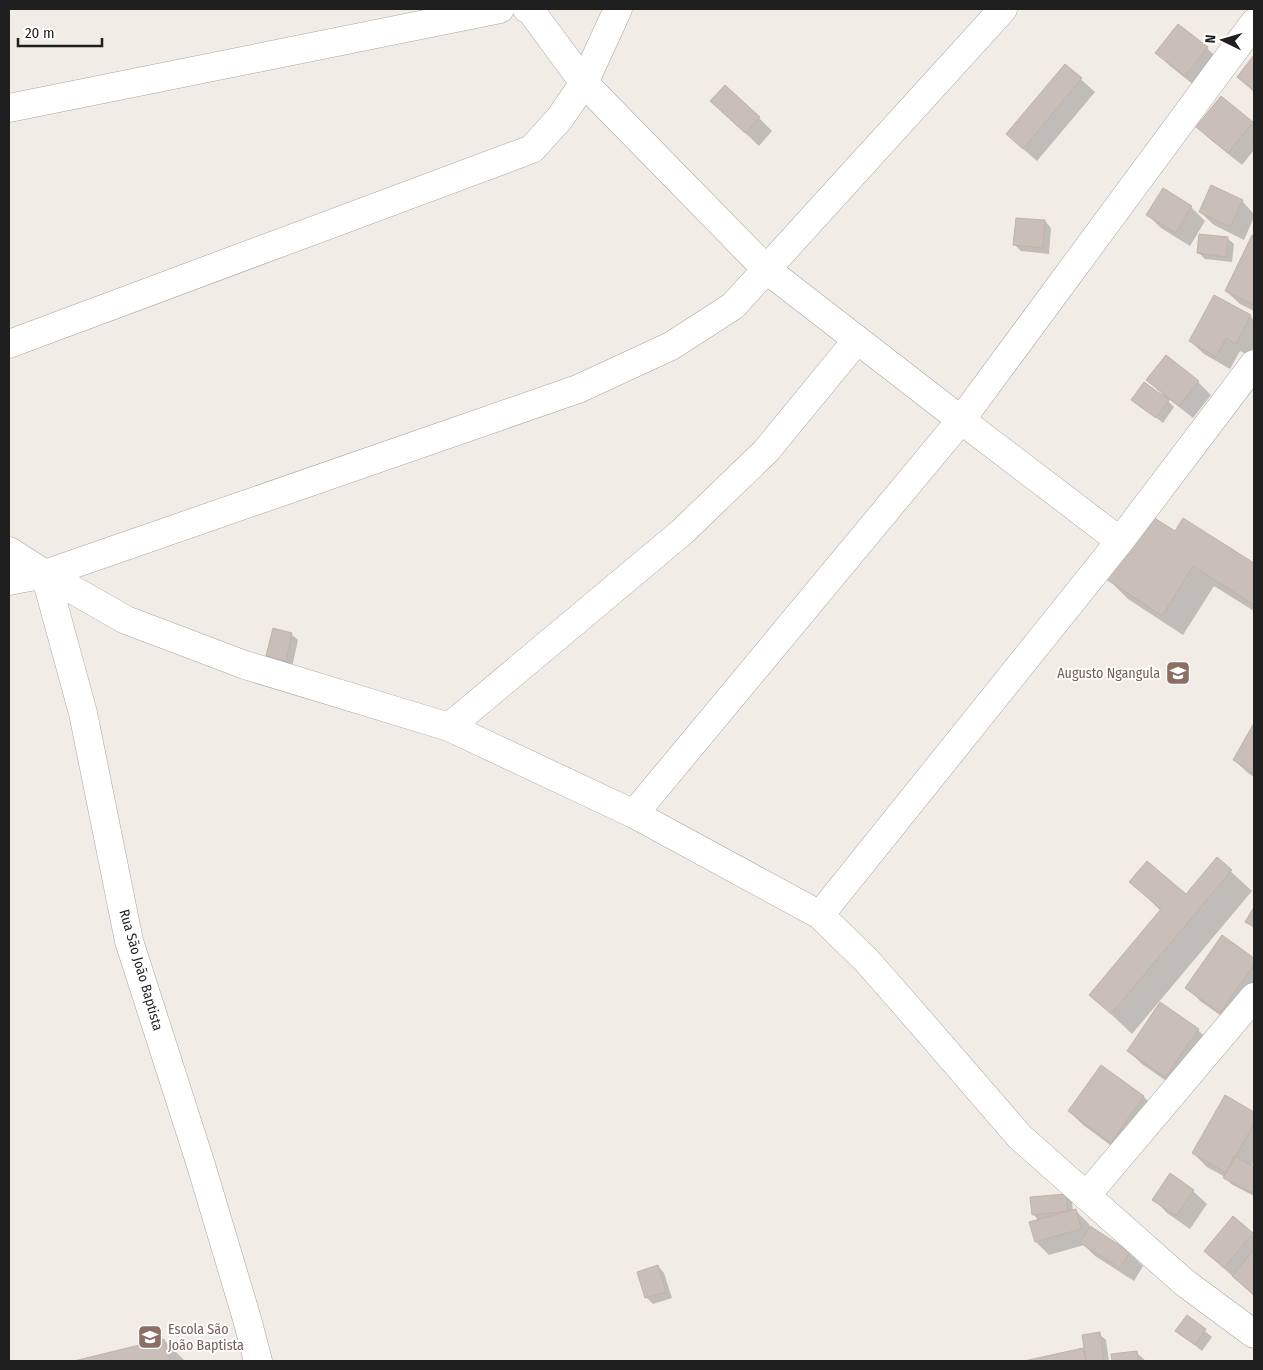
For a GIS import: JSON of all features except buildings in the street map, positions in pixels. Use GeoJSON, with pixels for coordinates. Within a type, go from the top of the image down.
{"type":"FeatureCollection","features":[{"type":"Feature","properties":{"kind":"street"},"geometry":{"type":"LineString","coordinates":[[9,108],[500,9]]}},
{"type":"Feature","properties":{"kind":"street"},"geometry":{"type":"LineString","coordinates":[[527,9],[531,11],[584,83],[767,270],[1120,541]]}},
{"type":"Feature","properties":{"kind":"street"},"geometry":{"type":"LineString","coordinates":[[9,344],[532,149],[560,118],[584,83],[618,9]]}},
{"type":"Feature","properties":{"kind":"street"},"geometry":{"type":"LineString","coordinates":[[9,581],[45,574],[578,389],[671,346],[733,306],[1003,9]]}},
{"type":"Feature","properties":{"kind":"street"},"geometry":{"type":"LineString","coordinates":[[634,814],[961,420],[1254,23]]}},
{"type":"Feature","properties":{"kind":"street"},"geometry":{"type":"LineString","coordinates":[[449,727],[682,532],[766,451],[857,340]]}},
{"type":"Feature","properties":{"kind":"street"},"geometry":{"type":"LineString","coordinates":[[820,915],[1120,541],[1254,364]]}},
{"type":"Feature","properties":{"kind":"street"},"geometry":{"type":"LineString","coordinates":[[9,551],[45,574],[126,620],[245,665],[449,727],[634,814],[820,915],[867,961],[904,1002],[1020,1137],[1185,1283],[1254,1334]]}},
{"type":"Feature","properties":{"kind":"street","name":"Rua São João Baptista"},"geometry":{"type":"LineString","coordinates":[[45,574],[83,713],[129,940],[206,1183],[258,1361]]}},
{"type":"Feature","properties":{"kind":"street"},"geometry":{"type":"LineString","coordinates":[[1086,1196],[1254,997]]}},
{"type":"Feature","properties":{"kind":"place","name":"Augusto Ngangula"},"geometry":{"type":"Point","coordinates":[1178,673]}},
{"type":"Feature","properties":{"kind":"place","name":"Escola São João Baptista"},"geometry":{"type":"Point","coordinates":[150,1337]}}]}
